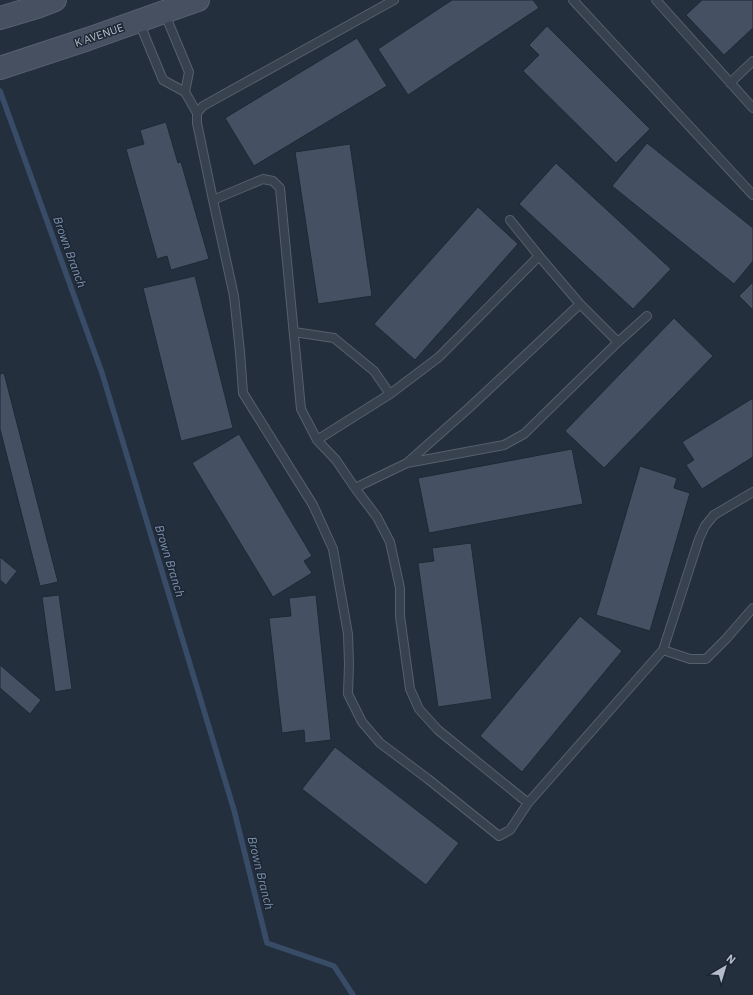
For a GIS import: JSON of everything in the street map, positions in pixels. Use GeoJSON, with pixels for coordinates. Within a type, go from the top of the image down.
{"type":"FeatureCollection","features":[{"type":"Feature","properties":{"kind":"main road"},"geometry":{"type":"LineString","coordinates":[[0,18],[55,0]]}},
{"type":"Feature","properties":{"kind":"main road","name":"K AVENUE"},"geometry":{"type":"LineString","coordinates":[[0,68],[139,21],[159,9],[198,0]]}},
{"type":"Feature","properties":{"kind":"lane"},"geometry":{"type":"LineString","coordinates":[[197,113],[203,106],[394,0]]}},
{"type":"Feature","properties":{"kind":"lane"},"geometry":{"type":"LineString","coordinates":[[573,0],[753,195]]}},
{"type":"Feature","properties":{"kind":"lane"},"geometry":{"type":"LineString","coordinates":[[656,0],[753,108]]}},
{"type":"Feature","properties":{"kind":"lane"},"geometry":{"type":"LineString","coordinates":[[159,9],[189,72],[185,92]]}},
{"type":"Feature","properties":{"kind":"lane"},"geometry":{"type":"LineString","coordinates":[[139,21],[163,80],[185,92],[197,113],[197,123],[234,296],[243,393],[313,505],[333,549],[348,634],[348,694],[362,722],[380,743],[499,836],[510,830],[528,803],[663,650],[699,539],[705,526],[714,515],[753,492]]}},
{"type":"Feature","properties":{"kind":"lane"},"geometry":{"type":"LineString","coordinates":[[730,83],[753,61]]}},
{"type":"Feature","properties":{"kind":"lane"},"geometry":{"type":"LineString","coordinates":[[213,200],[263,179],[273,181],[280,188],[301,409],[317,440],[336,460],[377,517],[390,542],[400,588],[400,616],[410,689],[419,709],[438,730],[528,803]]}},
{"type":"Feature","properties":{"kind":"lane"},"geometry":{"type":"LineString","coordinates":[[510,220],[538,256],[580,304],[618,342]]}},
{"type":"Feature","properties":{"kind":"lane"},"geometry":{"type":"LineString","coordinates":[[317,440],[390,394],[439,357],[538,256]]}},
{"type":"Feature","properties":{"kind":"lane"},"geometry":{"type":"LineString","coordinates":[[407,463],[470,407],[580,304]]}},
{"type":"Feature","properties":{"kind":"lane"},"geometry":{"type":"LineString","coordinates":[[355,488],[407,463],[504,445],[524,434],[618,342],[647,316]]}},
{"type":"Feature","properties":{"kind":"lane"},"geometry":{"type":"LineString","coordinates":[[294,332],[334,338],[374,371],[390,394]]}},
{"type":"Feature","properties":{"kind":"lane"},"geometry":{"type":"LineString","coordinates":[[663,650],[690,659],[706,660],[753,608]]}},
{"type":"Feature","properties":{"kind":"building"},"geometry":{"type":"Polygon","coordinates":[[[452,0],[533,0],[539,8],[408,95],[378,49],[452,0]]]}},
{"type":"Feature","properties":{"kind":"building"},"geometry":{"type":"Polygon","coordinates":[[[702,0],[753,0],[753,28],[724,55],[686,15],[702,0]]]}},
{"type":"Feature","properties":{"kind":"building"},"geometry":{"type":"Polygon","coordinates":[[[547,26],[650,129],[616,163],[523,71],[539,55],[529,45],[547,26]]]}},
{"type":"Feature","properties":{"kind":"building"},"geometry":{"type":"Polygon","coordinates":[[[357,38],[387,86],[254,166],[225,118],[357,38]]]}},
{"type":"Feature","properties":{"kind":"building"},"geometry":{"type":"Polygon","coordinates":[[[166,122],[178,163],[181,162],[209,259],[171,270],[167,256],[157,259],[126,149],[144,144],[140,130],[166,122]]]}},
{"type":"Feature","properties":{"kind":"building"},"geometry":{"type":"Polygon","coordinates":[[[647,143],[753,228],[753,261],[734,284],[612,186],[647,143]]]}},
{"type":"Feature","properties":{"kind":"building"},"geometry":{"type":"Polygon","coordinates":[[[350,144],[372,296],[318,304],[295,152],[350,144]]]}},
{"type":"Feature","properties":{"kind":"building"},"geometry":{"type":"Polygon","coordinates":[[[556,163],[671,269],[633,309],[519,204],[556,163]]]}},
{"type":"Feature","properties":{"kind":"building"},"geometry":{"type":"Polygon","coordinates":[[[478,207],[518,244],[415,360],[374,324],[478,207]]]}},
{"type":"Feature","properties":{"kind":"building"},"geometry":{"type":"Polygon","coordinates":[[[195,276],[233,428],[181,441],[143,288],[195,276]]]}},
{"type":"Feature","properties":{"kind":"building"},"geometry":{"type":"Polygon","coordinates":[[[753,282],[753,310],[739,296],[753,282]]]}},
{"type":"Feature","properties":{"kind":"building"},"geometry":{"type":"Polygon","coordinates":[[[674,318],[713,356],[604,468],[565,431],[674,318]]]}},
{"type":"Feature","properties":{"kind":"building"},"geometry":{"type":"Polygon","coordinates":[[[4,373],[58,582],[40,586],[0,429],[0,374],[4,373]]]}},
{"type":"Feature","properties":{"kind":"building"},"geometry":{"type":"Polygon","coordinates":[[[753,398],[753,457],[702,489],[686,465],[694,460],[682,442],[753,398]]]}},
{"type":"Feature","properties":{"kind":"building"},"geometry":{"type":"Polygon","coordinates":[[[239,434],[312,556],[304,561],[312,573],[273,597],[192,463],[239,434]]]}},
{"type":"Feature","properties":{"kind":"building"},"geometry":{"type":"Polygon","coordinates":[[[572,449],[583,504],[429,533],[418,478],[572,449]]]}},
{"type":"Feature","properties":{"kind":"building"},"geometry":{"type":"Polygon","coordinates":[[[640,466],[677,478],[674,488],[690,493],[650,631],[596,615],[640,466]]]}},
{"type":"Feature","properties":{"kind":"building"},"geometry":{"type":"Polygon","coordinates":[[[471,543],[492,699],[438,707],[418,563],[434,561],[432,548],[471,543]]]}},
{"type":"Feature","properties":{"kind":"building"},"geometry":{"type":"Polygon","coordinates":[[[0,557],[17,571],[6,585],[0,580],[0,557]]]}},
{"type":"Feature","properties":{"kind":"building"},"geometry":{"type":"Polygon","coordinates":[[[59,595],[72,689],[55,692],[42,597],[59,595]]]}},
{"type":"Feature","properties":{"kind":"building"},"geometry":{"type":"Polygon","coordinates":[[[316,595],[331,740],[305,743],[304,730],[282,733],[269,618],[291,616],[289,598],[316,595]]]}},
{"type":"Feature","properties":{"kind":"building"},"geometry":{"type":"Polygon","coordinates":[[[580,616],[622,651],[522,772],[480,736],[580,616]]]}},
{"type":"Feature","properties":{"kind":"building"},"geometry":{"type":"Polygon","coordinates":[[[0,665],[41,700],[30,714],[0,688],[0,665]]]}},
{"type":"Feature","properties":{"kind":"building"},"geometry":{"type":"Polygon","coordinates":[[[335,747],[459,843],[426,885],[302,789],[335,747]]]}},
{"type":"Feature","properties":{"kind":"waterway","name":"Brown Branch"},"geometry":{"type":"LineString","coordinates":[[0,91],[102,373],[234,810],[267,943],[334,966],[353,995]]}}]}
